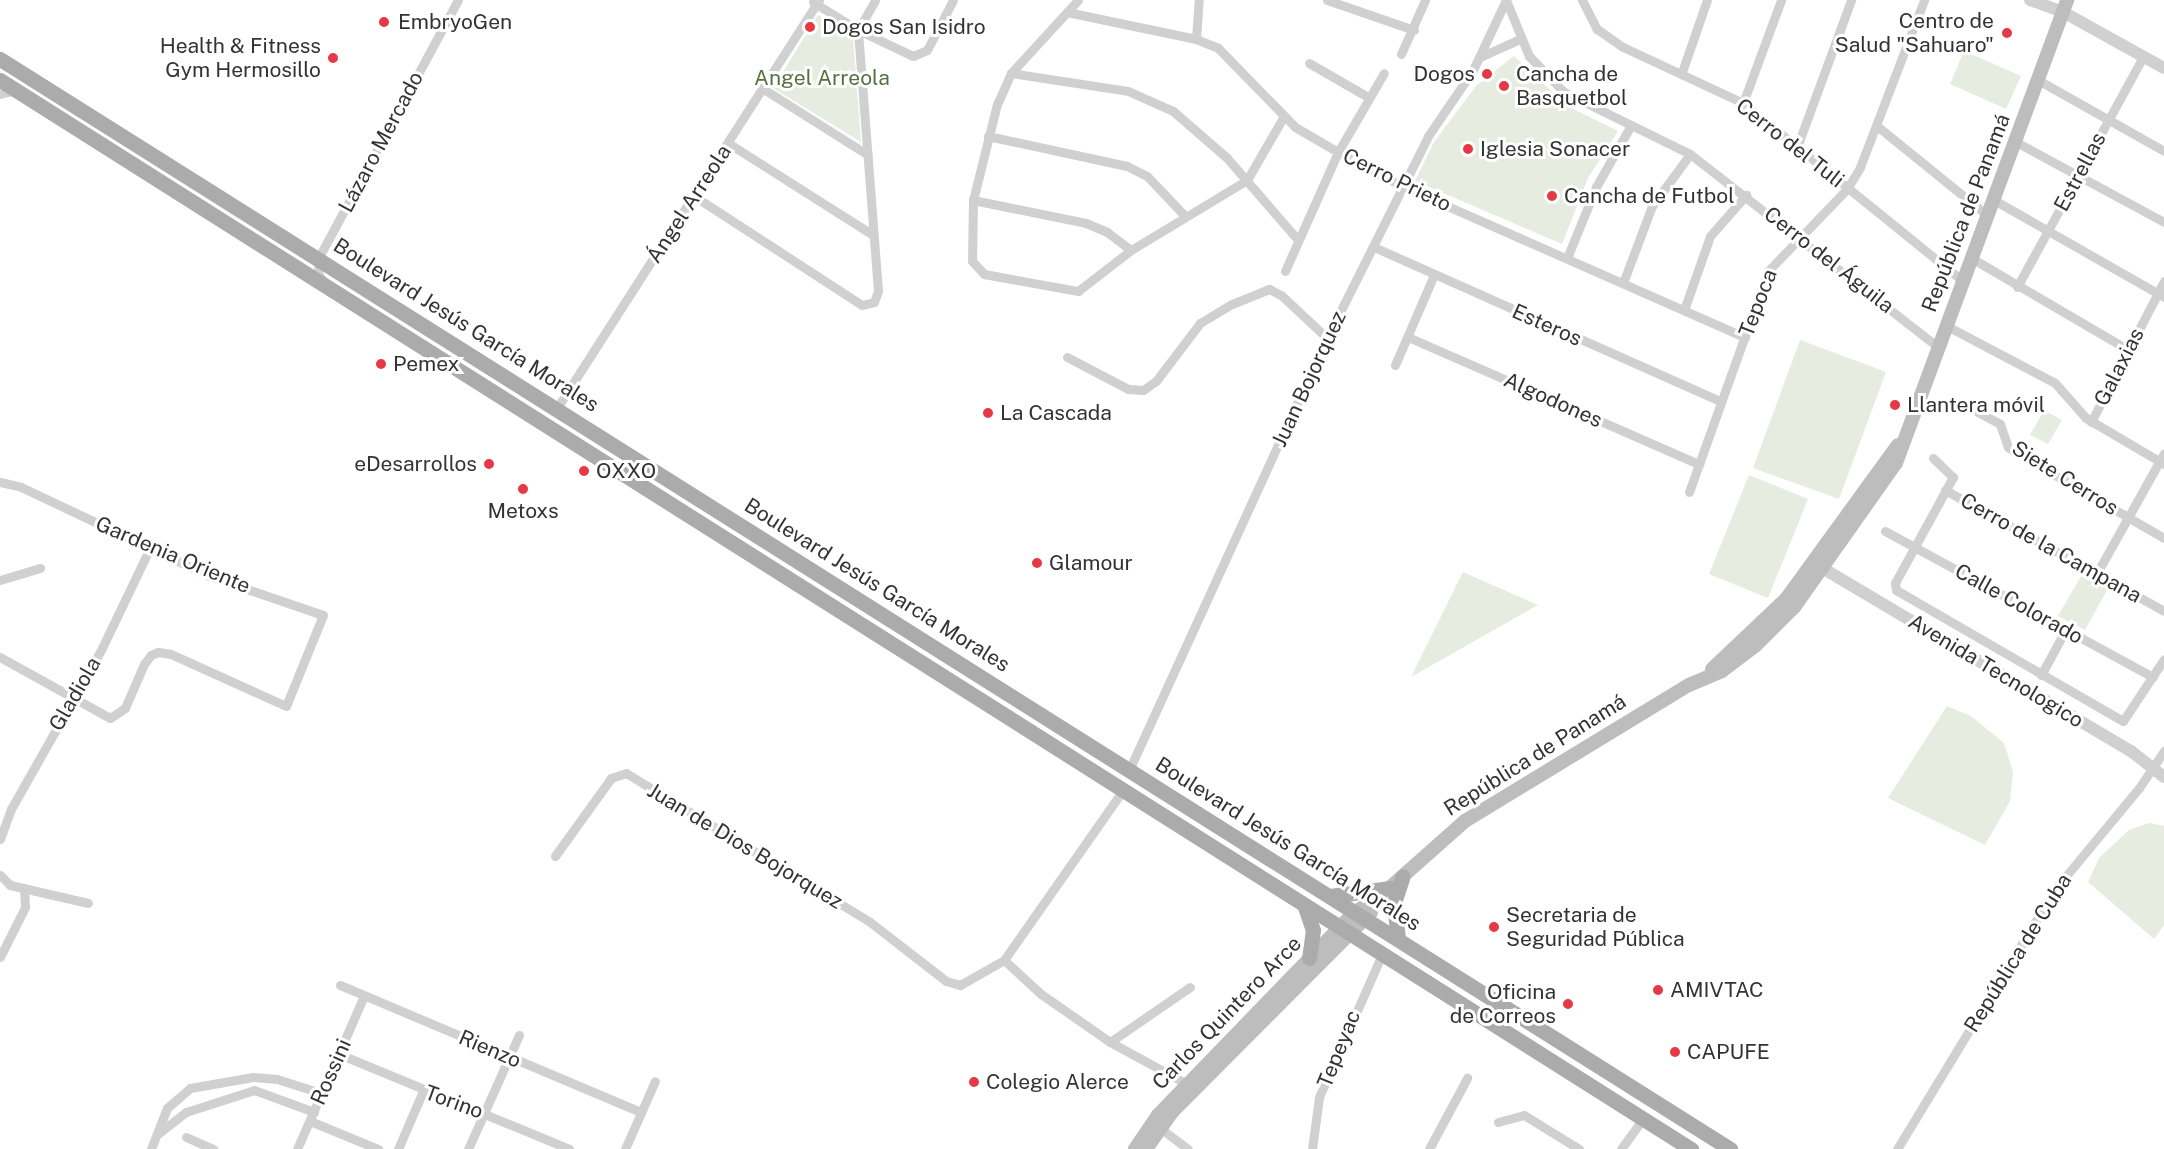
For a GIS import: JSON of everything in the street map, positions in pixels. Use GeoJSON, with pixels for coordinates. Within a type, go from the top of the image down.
{"type":"FeatureCollection","features":[{"type":"Feature","properties":{"kind":"main road","name":"República de Panamá"},"geometry":{"type":"LineString","coordinates":[[1696,681],[1722,671],[1780,623],[1824,569],[1896,463],[1902,440],[1945,325],[1973,259],[2065,6]]}},
{"type":"Feature","properties":{"kind":"main road","name":"Boulevard Jesús García Morales"},"geometry":{"type":"LineString","coordinates":[[0,59],[621,447],[1730,1149]]}},
{"type":"Feature","properties":{"kind":"main road","name":"Boulevard Jesús García Morales"},"geometry":{"type":"LineString","coordinates":[[0,80],[1691,1149]]}},
{"type":"Feature","properties":{"kind":"main road","name":"República de Panamá"},"geometry":{"type":"LineString","coordinates":[[1361,915],[1482,809],[1696,681],[1737,646],[1786,599],[1902,440]]}},
{"type":"Feature","properties":{"kind":"main road"},"geometry":{"type":"LineString","coordinates":[[608,465],[621,447]]}},
{"type":"Feature","properties":{"kind":"main road"},"geometry":{"type":"LineString","coordinates":[[1737,646],[1769,624],[1815,570],[1824,569],[1824,559],[1880,480],[1889,456]]}},
{"type":"Feature","properties":{"kind":"main road"},"geometry":{"type":"LineString","coordinates":[[1398,938],[1394,903],[1403,876]]}},
{"type":"Feature","properties":{"kind":"main road"},"geometry":{"type":"LineString","coordinates":[[1330,896],[1390,888]]}},
{"type":"Feature","properties":{"kind":"main road"},"geometry":{"type":"LineString","coordinates":[[1305,907],[1313,930],[1309,958]]}},
{"type":"Feature","properties":{"kind":"main road","name":"Carlos Quintero Arce"},"geometry":{"type":"LineString","coordinates":[[1146,1149],[1156,1124],[1361,915]]}},
{"type":"Feature","properties":{"kind":"main road","name":"Carlos Quintero Arce"},"geometry":{"type":"LineString","coordinates":[[1135,1149],[1187,1084],[1258,1019],[1309,958],[1346,931]]}},
{"type":"Feature","properties":{"kind":"street","name":"Lázaro Mercado"},"geometry":{"type":"LineString","coordinates":[[319,257],[458,0]]}},
{"type":"Feature","properties":{"kind":"street"},"geometry":{"type":"LineString","coordinates":[[694,196],[862,305],[874,302],[878,291],[858,30],[875,0]]}},
{"type":"Feature","properties":{"kind":"street"},"geometry":{"type":"LineString","coordinates":[[816,1],[858,30],[903,54],[919,56],[927,50],[953,0]]}},
{"type":"Feature","properties":{"kind":"street"},"geometry":{"type":"LineString","coordinates":[[1078,0],[1011,73],[997,104],[973,200],[972,261],[984,274],[1078,291],[1131,250],[1246,180],[1284,116]]}},
{"type":"Feature","properties":{"kind":"street"},"geometry":{"type":"LineString","coordinates":[[1196,39],[1199,0]]}},
{"type":"Feature","properties":{"kind":"street"},"geometry":{"type":"LineString","coordinates":[[1327,0],[1414,30]]}},
{"type":"Feature","properties":{"kind":"street"},"geometry":{"type":"LineString","coordinates":[[1401,54],[1414,30],[1425,0]]}},
{"type":"Feature","properties":{"kind":"street","name":"Cerro del Águila"},"geometry":{"type":"LineString","coordinates":[[1506,0],[1520,39],[1529,56],[1564,92],[1630,127],[1690,154],[1802,238],[1937,346]]}},
{"type":"Feature","properties":{"kind":"street","name":"Juan Bojorquez"},"geometry":{"type":"LineString","coordinates":[[1130,768],[1327,338],[1374,247],[1402,186],[1438,119],[1480,57],[1506,0]]}},
{"type":"Feature","properties":{"kind":"street","name":"Cerro del Tuli"},"geometry":{"type":"LineString","coordinates":[[1582,0],[1597,30],[1623,47],[1682,72],[1743,103],[1964,282]]}},
{"type":"Feature","properties":{"kind":"street"},"geometry":{"type":"LineString","coordinates":[[1682,72],[1707,0]]}},
{"type":"Feature","properties":{"kind":"street"},"geometry":{"type":"LineString","coordinates":[[1743,103],[1781,0]]}},
{"type":"Feature","properties":{"kind":"street"},"geometry":{"type":"LineString","coordinates":[[1797,147],[1851,0]]}},
{"type":"Feature","properties":{"kind":"street","name":"Tepoca"},"geometry":{"type":"LineString","coordinates":[[1689,492],[1771,265],[1802,238],[1847,189],[1877,126],[1924,0]]}},
{"type":"Feature","properties":{"kind":"street"},"geometry":{"type":"LineString","coordinates":[[2030,0],[2065,6],[2143,57],[2164,68]]}},
{"type":"Feature","properties":{"kind":"street","name":"Ángel Arreola"},"geometry":{"type":"LineString","coordinates":[[557,408],[728,143],[816,1]]}},
{"type":"Feature","properties":{"kind":"street","name":"Cerro Prieto"},"geometry":{"type":"LineString","coordinates":[[1067,12],[1196,39],[1218,48],[1234,61],[1295,127],[1338,152],[1402,186],[1745,337]]}},
{"type":"Feature","properties":{"kind":"street"},"geometry":{"type":"LineString","coordinates":[[1480,57],[1520,39]]}},
{"type":"Feature","properties":{"kind":"street","name":"Estrellas"},"geometry":{"type":"LineString","coordinates":[[2017,287],[2143,57]]}},
{"type":"Feature","properties":{"kind":"street"},"geometry":{"type":"LineString","coordinates":[[1309,63],[1368,98]]}},
{"type":"Feature","properties":{"kind":"street"},"geometry":{"type":"LineString","coordinates":[[1011,73],[1128,92],[1153,99],[1199,130],[1298,240]]}},
{"type":"Feature","properties":{"kind":"street"},"geometry":{"type":"LineString","coordinates":[[1285,271],[1338,152],[1384,73]]}},
{"type":"Feature","properties":{"kind":"street"},"geometry":{"type":"LineString","coordinates":[[2038,80],[2164,151]]}},
{"type":"Feature","properties":{"kind":"street"},"geometry":{"type":"LineString","coordinates":[[762,88],[868,155]]}},
{"type":"Feature","properties":{"kind":"street"},"geometry":{"type":"LineString","coordinates":[[0,94],[16,90]]}},
{"type":"Feature","properties":{"kind":"street"},"geometry":{"type":"LineString","coordinates":[[1877,126],[1988,216]]}},
{"type":"Feature","properties":{"kind":"street"},"geometry":{"type":"LineString","coordinates":[[1568,258],[1596,187],[1630,127]]}},
{"type":"Feature","properties":{"kind":"street"},"geometry":{"type":"LineString","coordinates":[[988,136],[1127,166],[1147,176],[1185,216]]}},
{"type":"Feature","properties":{"kind":"street"},"geometry":{"type":"LineString","coordinates":[[2016,142],[2164,222]]}},
{"type":"Feature","properties":{"kind":"street"},"geometry":{"type":"LineString","coordinates":[[728,143],[873,235]]}},
{"type":"Feature","properties":{"kind":"street"},"geometry":{"type":"LineString","coordinates":[[1623,283],[1652,206],[1690,154]]}},
{"type":"Feature","properties":{"kind":"street"},"geometry":{"type":"LineString","coordinates":[[1684,310],[1710,236],[1746,195]]}},
{"type":"Feature","properties":{"kind":"street"},"geometry":{"type":"LineString","coordinates":[[973,200],[1086,223],[1107,231],[1131,250]]}},
{"type":"Feature","properties":{"kind":"street"},"geometry":{"type":"LineString","coordinates":[[1994,200],[2161,295]]}},
{"type":"Feature","properties":{"kind":"street","name":"Esteros"},"geometry":{"type":"LineString","coordinates":[[1374,247],[1720,401]]}},
{"type":"Feature","properties":{"kind":"street"},"geometry":{"type":"LineString","coordinates":[[319,257],[318,273],[326,286]]}},
{"type":"Feature","properties":{"kind":"street"},"geometry":{"type":"LineString","coordinates":[[1973,259],[2017,287],[2128,350]]}},
{"type":"Feature","properties":{"kind":"street"},"geometry":{"type":"LineString","coordinates":[[1395,365],[1434,275]]}},
{"type":"Feature","properties":{"kind":"street","name":"Galaxias"},"geometry":{"type":"LineString","coordinates":[[2091,422],[2128,350],[2161,295],[2164,281]]}},
{"type":"Feature","properties":{"kind":"street"},"geometry":{"type":"LineString","coordinates":[[1067,357],[1128,389],[1143,390],[1156,381],[1200,323],[1232,304],[1269,290],[1281,295],[1327,338]]}},
{"type":"Feature","properties":{"kind":"street"},"geometry":{"type":"LineString","coordinates":[[1945,325],[2055,382],[2091,422],[2162,459],[2097,573]]}},
{"type":"Feature","properties":{"kind":"street","name":"Algodones"},"geometry":{"type":"LineString","coordinates":[[1408,337],[1699,464]]}},
{"type":"Feature","properties":{"kind":"street","name":"Siete Cerros"},"geometry":{"type":"LineString","coordinates":[[1976,411],[2000,424],[2008,447],[2015,452],[2164,538]]}},
{"type":"Feature","properties":{"kind":"street","name":"Cerro de la Campana"},"geometry":{"type":"LineString","coordinates":[[1933,458],[1953,474],[1945,490],[2164,611]]}},
{"type":"Feature","properties":{"kind":"street","name":"Gardenia Oriente"},"geometry":{"type":"LineString","coordinates":[[0,482],[21,487],[218,579],[323,615],[286,706],[171,654],[158,652],[151,655],[144,664],[118,715],[104,716],[71,698]]}},
{"type":"Feature","properties":{"kind":"street"},"geometry":{"type":"LineString","coordinates":[[1945,490],[1895,584],[1896,590],[2120,720],[2130,716],[2164,659]]}},
{"type":"Feature","properties":{"kind":"street","name":"Calle Colorado"},"geometry":{"type":"LineString","coordinates":[[1885,531],[2153,677]]}},
{"type":"Feature","properties":{"kind":"street","name":"Gladiola"},"geometry":{"type":"LineString","coordinates":[[0,838],[11,809],[71,698],[115,623],[150,548]]}},
{"type":"Feature","properties":{"kind":"street"},"geometry":{"type":"LineString","coordinates":[[0,580],[40,568]]}},
{"type":"Feature","properties":{"kind":"street","name":"Avenida Tecnologico"},"geometry":{"type":"LineString","coordinates":[[1824,569],[2154,768],[2164,777]]}},
{"type":"Feature","properties":{"kind":"street"},"geometry":{"type":"LineString","coordinates":[[2041,675],[2066,629]]}},
{"type":"Feature","properties":{"kind":"street"},"geometry":{"type":"LineString","coordinates":[[0,657],[41,677],[71,698]]}},
{"type":"Feature","properties":{"kind":"street","name":"República de Cuba"},"geometry":{"type":"LineString","coordinates":[[1897,1149],[2056,888],[2154,768],[2164,751]]}},
{"type":"Feature","properties":{"kind":"street","name":"Juan de Dios Bojorquez"},"geometry":{"type":"LineString","coordinates":[[555,856],[611,778],[626,773],[870,922],[954,985],[971,982],[1004,960]]}},
{"type":"Feature","properties":{"kind":"street"},"geometry":{"type":"LineString","coordinates":[[1123,790],[1004,960],[1034,989],[1110,1042],[1187,1084]]}},
{"type":"Feature","properties":{"kind":"street"},"geometry":{"type":"LineString","coordinates":[[0,806],[11,809]]}},
{"type":"Feature","properties":{"kind":"street"},"geometry":{"type":"LineString","coordinates":[[0,875],[10,885],[88,903]]}},
{"type":"Feature","properties":{"kind":"street"},"geometry":{"type":"LineString","coordinates":[[0,957],[26,907],[24,888]]}},
{"type":"Feature","properties":{"kind":"street","name":"Tepeyac"},"geometry":{"type":"LineString","coordinates":[[1312,1149],[1319,1097],[1382,954]]}},
{"type":"Feature","properties":{"kind":"street","name":"Rienzo"},"geometry":{"type":"LineString","coordinates":[[340,985],[641,1112]]}},
{"type":"Feature","properties":{"kind":"street"},"geometry":{"type":"LineString","coordinates":[[1110,1042],[1190,987]]}},
{"type":"Feature","properties":{"kind":"street","name":"Rossini"},"geometry":{"type":"LineString","coordinates":[[297,1149],[364,996]]}},
{"type":"Feature","properties":{"kind":"street"},"geometry":{"type":"LineString","coordinates":[[468,1149],[519,1035]]}},
{"type":"Feature","properties":{"kind":"street","name":"Torino"},"geometry":{"type":"LineString","coordinates":[[339,1054],[423,1091],[570,1149]]}},
{"type":"Feature","properties":{"kind":"street"},"geometry":{"type":"LineString","coordinates":[[151,1149],[159,1134],[167,1108],[180,1094],[190,1088],[253,1077],[277,1079],[321,1093]]}},
{"type":"Feature","properties":{"kind":"street"},"geometry":{"type":"LineString","coordinates":[[253,1077],[254,1090]]}},
{"type":"Feature","properties":{"kind":"street"},"geometry":{"type":"LineString","coordinates":[[1428,1149],[1467,1078]]}},
{"type":"Feature","properties":{"kind":"street"},"geometry":{"type":"LineString","coordinates":[[624,1149],[655,1081]]}},
{"type":"Feature","properties":{"kind":"street"},"geometry":{"type":"LineString","coordinates":[[159,1134],[186,1112],[254,1090],[378,1149]]}},
{"type":"Feature","properties":{"kind":"street"},"geometry":{"type":"LineString","coordinates":[[398,1149],[423,1091]]}},
{"type":"Feature","properties":{"kind":"street"},"geometry":{"type":"LineString","coordinates":[[1498,1122],[1524,1115],[1579,1149]]}},
{"type":"Feature","properties":{"kind":"street"},"geometry":{"type":"LineString","coordinates":[[1621,1149],[1643,1119]]}},
{"type":"Feature","properties":{"kind":"street"},"geometry":{"type":"LineString","coordinates":[[1156,1124],[1188,1149]]}},
{"type":"Feature","properties":{"kind":"street"},"geometry":{"type":"LineString","coordinates":[[186,1137],[213,1149]]}},
{"type":"Feature","properties":{"kind":"green space","name":"Angel Arreola"},"geometry":{"type":"Polygon","coordinates":[[[818,15],[853,37],[861,142],[773,88],[818,15]]]}},
{"type":"Feature","properties":{"kind":"green space"},"geometry":{"type":"Polygon","coordinates":[[[1964,51],[2021,76],[2006,109],[1950,84],[1964,51]]]}},
{"type":"Feature","properties":{"kind":"green space"},"geometry":{"type":"Polygon","coordinates":[[[1514,56],[1567,106],[1618,131],[1588,178],[1562,244],[1415,181],[1434,142],[1476,86],[1514,56]]]}},
{"type":"Feature","properties":{"kind":"green space"},"geometry":{"type":"Polygon","coordinates":[[[1800,340],[1886,372],[1839,499],[1753,468],[1800,340]]]}},
{"type":"Feature","properties":{"kind":"green space"},"geometry":{"type":"Polygon","coordinates":[[[2044,410],[2062,420],[2048,444],[2030,435],[2044,410]]]}},
{"type":"Feature","properties":{"kind":"green space"},"geometry":{"type":"Polygon","coordinates":[[[1749,475],[1808,499],[1768,598],[1709,574],[1749,475]]]}},
{"type":"Feature","properties":{"kind":"green space"},"geometry":{"type":"Polygon","coordinates":[[[2084,571],[2110,585],[2085,630],[2058,616],[2084,571]]]}},
{"type":"Feature","properties":{"kind":"green space"},"geometry":{"type":"Polygon","coordinates":[[[1463,572],[1538,605],[1411,677],[1463,572]]]}},
{"type":"Feature","properties":{"kind":"green space"},"geometry":{"type":"Polygon","coordinates":[[[1947,706],[1971,716],[2004,743],[2013,772],[2010,801],[1985,845],[1888,798],[1947,706]]]}},
{"type":"Feature","properties":{"kind":"green space"},"geometry":{"type":"Polygon","coordinates":[[[2149,823],[2164,826],[2164,925],[2154,939],[2088,882],[2099,858],[2129,830],[2149,823]]]}},
{"type":"Feature","properties":{"kind":"place","name":"EmbryoGen"},"geometry":{"type":"Point","coordinates":[384,22]}},
{"type":"Feature","properties":{"kind":"place","name":"Dogos San Isidro"},"geometry":{"type":"Point","coordinates":[810,27]}},
{"type":"Feature","properties":{"kind":"place","name":"Centro de Salud \"Sahuaro\""},"geometry":{"type":"Point","coordinates":[2007,33]}},
{"type":"Feature","properties":{"kind":"place","name":"Health & Fitness Gym Hermosillo"},"geometry":{"type":"Point","coordinates":[333,58]}},
{"type":"Feature","properties":{"kind":"place","name":"Dogos"},"geometry":{"type":"Point","coordinates":[1487,74]}},
{"type":"Feature","properties":{"kind":"place","name":"Cancha de Basquetbol"},"geometry":{"type":"Point","coordinates":[1504,86]}},
{"type":"Feature","properties":{"kind":"place","name":"Iglesia Sonacer"},"geometry":{"type":"Point","coordinates":[1468,149]}},
{"type":"Feature","properties":{"kind":"place","name":"Cancha de Futbol"},"geometry":{"type":"Point","coordinates":[1552,196]}},
{"type":"Feature","properties":{"kind":"place","name":"Pemex"},"geometry":{"type":"Point","coordinates":[381,364]}},
{"type":"Feature","properties":{"kind":"place","name":"Llantera móvil"},"geometry":{"type":"Point","coordinates":[1895,405]}},
{"type":"Feature","properties":{"kind":"place","name":"La Cascada"},"geometry":{"type":"Point","coordinates":[988,413]}},
{"type":"Feature","properties":{"kind":"place","name":"eDesarrollos"},"geometry":{"type":"Point","coordinates":[489,464]}},
{"type":"Feature","properties":{"kind":"place","name":"OXXO"},"geometry":{"type":"Point","coordinates":[584,471]}},
{"type":"Feature","properties":{"kind":"place","name":"Metoxs"},"geometry":{"type":"Point","coordinates":[523,489]}},
{"type":"Feature","properties":{"kind":"place","name":"Glamour"},"geometry":{"type":"Point","coordinates":[1037,563]}},
{"type":"Feature","properties":{"kind":"place","name":"Secretaria de Seguridad Pública"},"geometry":{"type":"Point","coordinates":[1494,927]}},
{"type":"Feature","properties":{"kind":"place","name":"AMIVTAC"},"geometry":{"type":"Point","coordinates":[1658,990]}},
{"type":"Feature","properties":{"kind":"place","name":"Oficina de Correos"},"geometry":{"type":"Point","coordinates":[1568,1004]}},
{"type":"Feature","properties":{"kind":"place","name":"CAPUFE"},"geometry":{"type":"Point","coordinates":[1675,1052]}},
{"type":"Feature","properties":{"kind":"place","name":"Colegio Alerce"},"geometry":{"type":"Point","coordinates":[974,1082]}}]}
